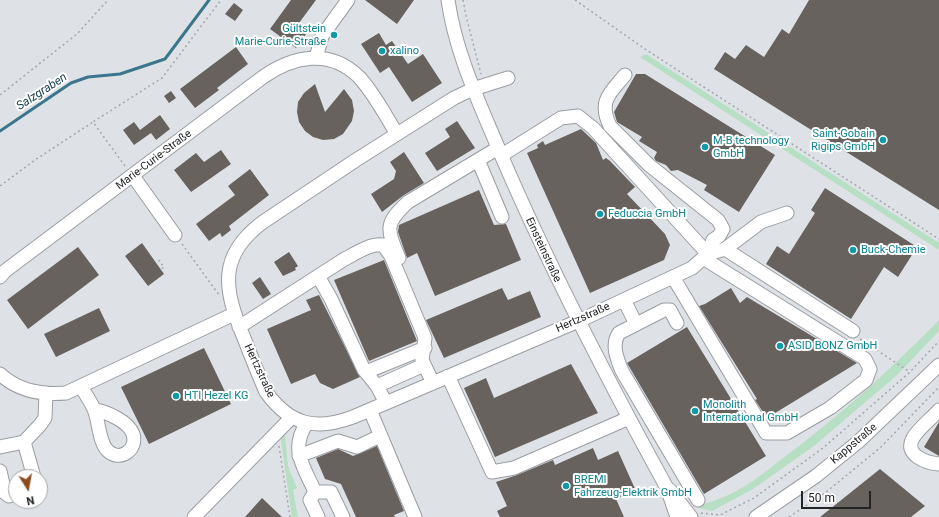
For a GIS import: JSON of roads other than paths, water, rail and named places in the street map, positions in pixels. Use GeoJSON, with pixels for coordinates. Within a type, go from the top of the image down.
{"type":"FeatureCollection","features":[{"type":"Feature","properties":{"kind":"street"},"geometry":{"type":"LineString","coordinates":[[316,58],[322,36],[348,0]]}},
{"type":"Feature","properties":{"kind":"street","name":"Einsteinstraße"},"geometry":{"type":"LineString","coordinates":[[448,0],[458,46],[478,87],[500,152],[523,206],[577,321],[667,488],[677,517]]}},
{"type":"Feature","properties":{"kind":"street","name":"Marie-Curie-Straße"},"geometry":{"type":"LineString","coordinates":[[0,277],[5,271],[276,68],[294,60],[316,58],[338,64],[358,76],[367,87],[397,134]]}},
{"type":"Feature","properties":{"kind":"street"},"geometry":{"type":"LineString","coordinates":[[625,75],[605,98],[604,108],[606,118],[610,126],[649,165],[718,220],[723,229],[719,236],[713,240],[706,256]]}},
{"type":"Feature","properties":{"kind":"street","name":"Hertzstraße"},"geometry":{"type":"LineString","coordinates":[[508,78],[478,87],[454,98],[397,134],[249,233],[237,248],[230,264],[227,282],[229,298],[234,314],[266,392],[291,418],[307,423],[325,425],[338,423],[624,300],[692,268],[706,256]]}},
{"type":"Feature","properties":{"kind":"street"},"geometry":{"type":"LineString","coordinates":[[418,306],[391,239],[389,230],[391,220],[408,202],[478,160],[500,152],[561,118],[578,116],[593,128],[706,256],[865,359],[870,369],[866,380],[830,408],[787,433],[766,433],[672,277]]}},
{"type":"Feature","properties":{"kind":"street"},"geometry":{"type":"LineString","coordinates":[[478,160],[502,217]]}},
{"type":"Feature","properties":{"kind":"street"},"geometry":{"type":"LineString","coordinates":[[133,176],[170,232]]}},
{"type":"Feature","properties":{"kind":"street"},"geometry":{"type":"LineString","coordinates":[[706,256],[725,249],[761,222],[787,213]]}},
{"type":"Feature","properties":{"kind":"street"},"geometry":{"type":"LineString","coordinates":[[239,326],[318,276],[361,251],[379,244],[383,245],[391,256],[425,338],[425,348],[422,360],[433,383]]}},
{"type":"Feature","properties":{"kind":"street"},"geometry":{"type":"LineString","coordinates":[[725,249],[853,331]]}},
{"type":"Feature","properties":{"kind":"street"},"geometry":{"type":"LineString","coordinates":[[318,276],[331,299],[366,372],[377,386],[386,403]]}},
{"type":"Feature","properties":{"kind":"street"},"geometry":{"type":"LineString","coordinates":[[624,300],[636,324]]}},
{"type":"Feature","properties":{"kind":"street"},"geometry":{"type":"LineString","coordinates":[[677,323],[670,310],[664,310],[619,333],[615,338],[615,349],[622,371],[696,510]]}},
{"type":"Feature","properties":{"kind":"street"},"geometry":{"type":"LineString","coordinates":[[0,374],[6,380],[19,387],[46,394],[66,393],[81,388],[234,314]]}},
{"type":"Feature","properties":{"kind":"street"},"geometry":{"type":"LineString","coordinates":[[366,372],[425,348]]}},
{"type":"Feature","properties":{"kind":"street"},"geometry":{"type":"LineString","coordinates":[[377,386],[424,365]]}},
{"type":"Feature","properties":{"kind":"street","name":"Kappstraße"},"geometry":{"type":"LineString","coordinates":[[746,517],[758,515],[816,476],[858,442],[939,365]]}},
{"type":"Feature","properties":{"kind":"street"},"geometry":{"type":"LineString","coordinates":[[448,376],[492,472],[514,468],[629,418]]}},
{"type":"Feature","properties":{"kind":"street"},"geometry":{"type":"LineString","coordinates":[[81,388],[95,410]]}},
{"type":"Feature","properties":{"kind":"street"},"geometry":{"type":"LineString","coordinates":[[0,447],[24,442],[40,426],[44,418],[46,394]]}},
{"type":"Feature","properties":{"kind":"street"},"geometry":{"type":"LineString","coordinates":[[370,410],[415,517]]}},
{"type":"Feature","properties":{"kind":"street"},"geometry":{"type":"LineString","coordinates":[[939,410],[912,439],[911,449],[918,458],[930,463],[939,464]]}},
{"type":"Feature","properties":{"kind":"street"},"geometry":{"type":"LineString","coordinates":[[194,517],[291,418]]}},
{"type":"Feature","properties":{"kind":"street"},"geometry":{"type":"LineString","coordinates":[[307,423],[299,436],[299,456],[315,492]]}},
{"type":"Feature","properties":{"kind":"street"},"geometry":{"type":"LineString","coordinates":[[299,456],[338,441],[357,447],[380,436]]}},
{"type":"Feature","properties":{"kind":"street"},"geometry":{"type":"LineString","coordinates":[[24,442],[32,469]]}},
{"type":"Feature","properties":{"kind":"street"},"geometry":{"type":"LineString","coordinates":[[0,471],[5,492],[8,495]]}},
{"type":"Feature","properties":{"kind":"street","name":"Einsteinstraße"},"geometry":{"type":"LineString","coordinates":[[667,488],[679,500],[696,510]]}},
{"type":"Feature","properties":{"kind":"street"},"geometry":{"type":"LineString","coordinates":[[315,492],[310,500],[318,517]]}},
{"type":"Feature","properties":{"kind":"street"},"geometry":{"type":"LineString","coordinates":[[315,492],[331,492],[343,517]]}},
{"type":"Feature","properties":{"kind":"waterway","name":"Salzgraben"},"geometry":{"type":"LineString","coordinates":[[0,131],[71,83],[88,77],[120,74],[165,59],[209,0]]}},
{"type":"Feature","properties":{"kind":"place","name":"Gültstein Marie-Curie-Straße"},"geometry":{"type":"Point","coordinates":[334,35]}},
{"type":"Feature","properties":{"kind":"place","name":"xalino"},"geometry":{"type":"Point","coordinates":[382,51]}},
{"type":"Feature","properties":{"kind":"place","name":"Saint-Gobain Rigips GmbH"},"geometry":{"type":"Point","coordinates":[883,140]}},
{"type":"Feature","properties":{"kind":"place","name":"M-B technology GmbH"},"geometry":{"type":"Point","coordinates":[705,147]}},
{"type":"Feature","properties":{"kind":"place","name":"Feduccia GmbH"},"geometry":{"type":"Point","coordinates":[600,214]}},
{"type":"Feature","properties":{"kind":"place","name":"Buck-Chemie"},"geometry":{"type":"Point","coordinates":[853,250]}},
{"type":"Feature","properties":{"kind":"place","name":"ASID BONZ GmbH"},"geometry":{"type":"Point","coordinates":[780,346]}},
{"type":"Feature","properties":{"kind":"place","name":"HTI Hezel KG"},"geometry":{"type":"Point","coordinates":[176,396]}},
{"type":"Feature","properties":{"kind":"place","name":"Monolith International GmbH"},"geometry":{"type":"Point","coordinates":[695,411]}},
{"type":"Feature","properties":{"kind":"place","name":"BREMI Fahrzeug-Elektrik GmbH"},"geometry":{"type":"Point","coordinates":[566,486]}}]}
